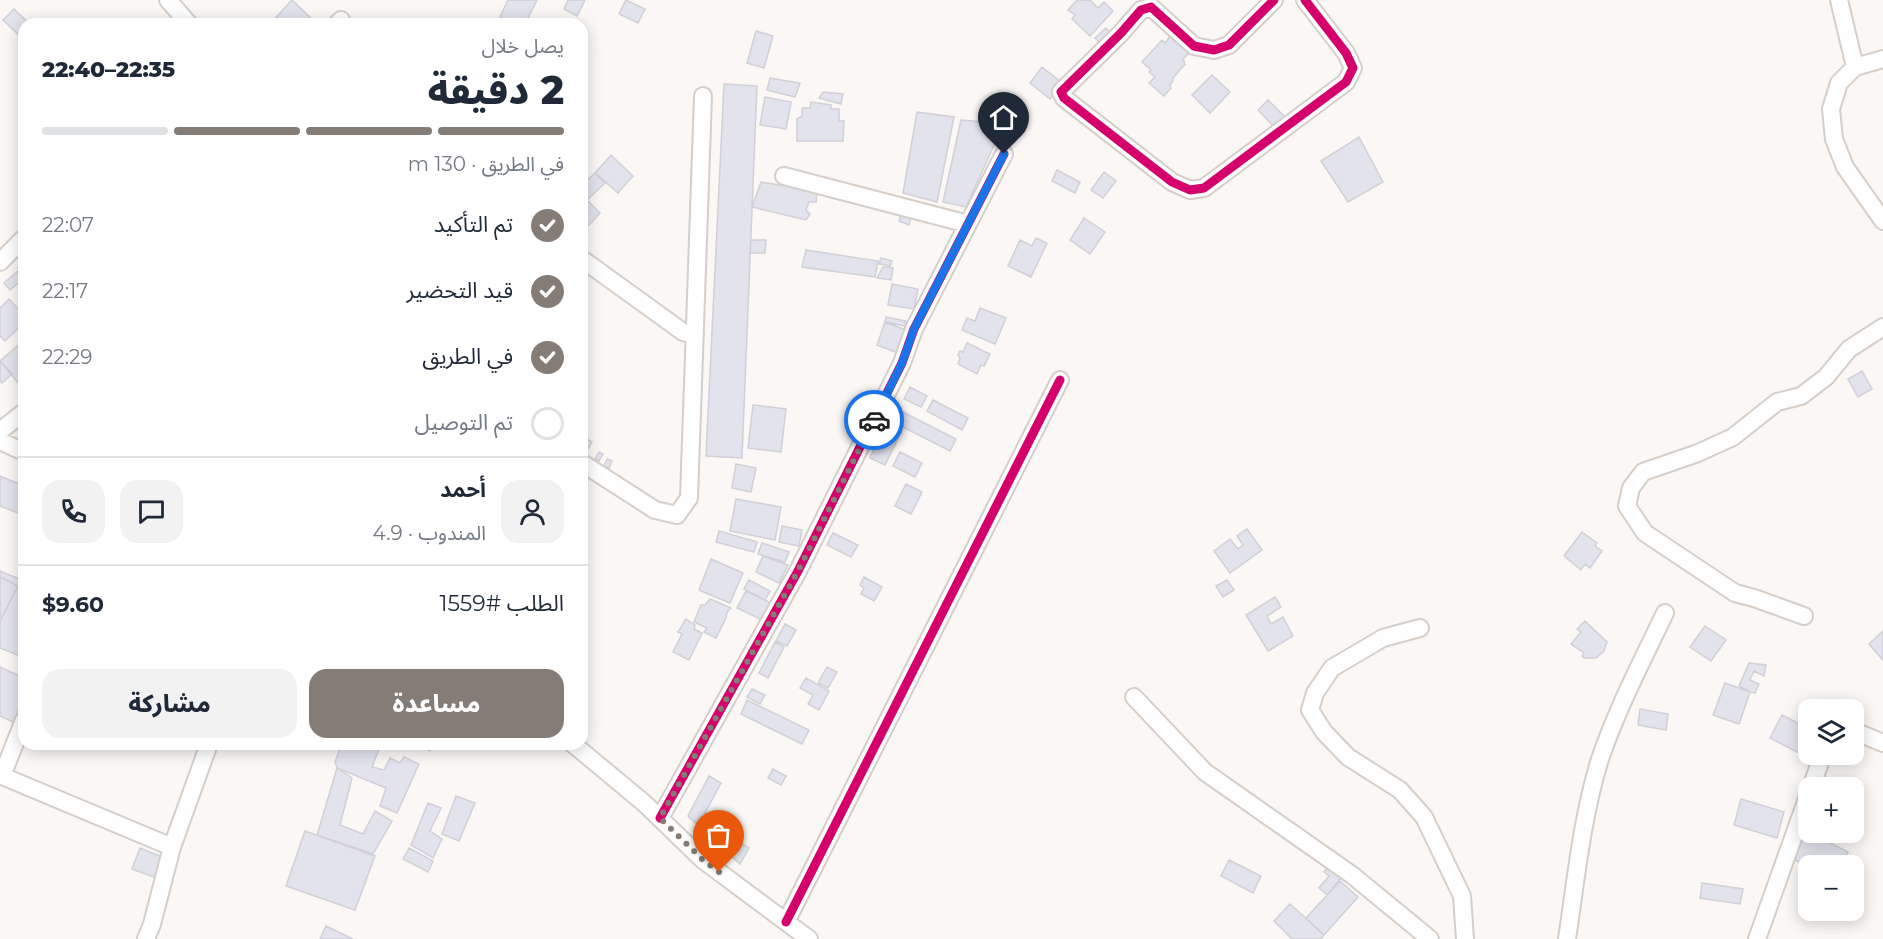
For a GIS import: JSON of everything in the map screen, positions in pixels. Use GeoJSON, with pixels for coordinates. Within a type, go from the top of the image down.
{"type":"FeatureCollection","features":[{"type":"Feature","properties":{"kind":"street"},"geometry":{"type":"LineString","coordinates":[[168,0],[184,18]]}},
{"type":"Feature","properties":{"kind":"street"},"geometry":{"type":"LineString","coordinates":[[1274,0],[1229,45],[1214,50],[1194,46],[1151,7],[1141,10],[1061,92],[1064,98],[1172,182],[1190,190],[1204,188],[1346,82],[1353,68],[1346,52],[1305,0]]}},
{"type":"Feature","properties":{"kind":"street"},"geometry":{"type":"LineString","coordinates":[[1839,0],[1855,67]]}},
{"type":"Feature","properties":{"kind":"street"},"geometry":{"type":"LineString","coordinates":[[1883,59],[1855,67],[1839,83],[1832,108],[1834,139],[1845,167],[1883,221]]}},
{"type":"Feature","properties":{"kind":"street"},"geometry":{"type":"LineString","coordinates":[[588,467],[655,510],[677,515],[689,498],[703,96]]}},
{"type":"Feature","properties":{"kind":"street"},"geometry":{"type":"LineString","coordinates":[[660,818],[798,571],[902,363],[914,329],[1004,154]]}},
{"type":"Feature","properties":{"kind":"street"},"geometry":{"type":"LineString","coordinates":[[784,176],[968,224]]}},
{"type":"Feature","properties":{"kind":"street"},"geometry":{"type":"LineString","coordinates":[[0,262],[18,244]]}},
{"type":"Feature","properties":{"kind":"street"},"geometry":{"type":"LineString","coordinates":[[588,263],[683,332],[695,335]]}},
{"type":"Feature","properties":{"kind":"street"},"geometry":{"type":"LineString","coordinates":[[1804,616],[1735,593],[1645,533],[1627,506],[1631,488],[1643,472],[1698,453],[1734,437],[1777,402],[1801,396],[1826,377],[1850,349],[1883,327]]}},
{"type":"Feature","properties":{"kind":"street"},"geometry":{"type":"LineString","coordinates":[[786,922],[1060,380]]}},
{"type":"Feature","properties":{"kind":"street"},"geometry":{"type":"LineString","coordinates":[[0,431],[18,417]]}},
{"type":"Feature","properties":{"kind":"street"},"geometry":{"type":"LineString","coordinates":[[0,441],[18,449]]}},
{"type":"Feature","properties":{"kind":"street"},"geometry":{"type":"LineString","coordinates":[[1567,939],[1586,819],[1600,760],[1625,696],[1665,613]]}},
{"type":"Feature","properties":{"kind":"street"},"geometry":{"type":"LineString","coordinates":[[1419,628],[1383,638],[1332,668],[1315,693],[1310,710],[1323,732],[1348,757],[1400,790],[1424,817],[1462,896],[1465,939]]}},
{"type":"Feature","properties":{"kind":"street"},"geometry":{"type":"LineString","coordinates":[[1134,697],[1205,772],[1352,875],[1430,939]]}},
{"type":"Feature","properties":{"kind":"street"},"geometry":{"type":"LineString","coordinates":[[18,735],[2,776],[172,847]]}},
{"type":"Feature","properties":{"kind":"street"},"geometry":{"type":"LineString","coordinates":[[1864,735],[1883,743]]}},
{"type":"Feature","properties":{"kind":"street"},"geometry":{"type":"LineString","coordinates":[[146,939],[172,847],[206,750]]}},
{"type":"Feature","properties":{"kind":"street"},"geometry":{"type":"LineString","coordinates":[[580,750],[660,818],[703,860],[809,939]]}},
{"type":"Feature","properties":{"kind":"street"},"geometry":{"type":"LineString","coordinates":[[1757,939],[1798,824]]}},
{"type":"Feature","properties":{"kind":"building"},"geometry":{"type":"Polygon","coordinates":[[[292,0],[311,18],[276,18],[292,0]]]}},
{"type":"Feature","properties":{"kind":"building"},"geometry":{"type":"Polygon","coordinates":[[[508,0],[537,0],[528,18],[500,17],[508,0]]]}},
{"type":"Feature","properties":{"kind":"building"},"geometry":{"type":"Polygon","coordinates":[[[568,0],[585,0],[577,16],[564,9],[568,0]]]}},
{"type":"Feature","properties":{"kind":"building"},"geometry":{"type":"Polygon","coordinates":[[[626,0],[645,9],[638,23],[619,14],[626,0]]]}},
{"type":"Feature","properties":{"kind":"building"},"geometry":{"type":"Polygon","coordinates":[[[1077,0],[1090,0],[1098,8],[1104,2],[1113,11],[1090,36],[1072,19],[1075,15],[1068,10],[1077,0]]]}},
{"type":"Feature","properties":{"kind":"building"},"geometry":{"type":"Polygon","coordinates":[[[14,9],[24,18],[18,18],[18,34],[3,20],[14,9]]]}},
{"type":"Feature","properties":{"kind":"building"},"geometry":{"type":"Polygon","coordinates":[[[1106,28],[1113,36],[1103,46],[1095,38],[1106,28]]]}},
{"type":"Feature","properties":{"kind":"building"},"geometry":{"type":"Polygon","coordinates":[[[756,31],[773,36],[764,68],[747,63],[756,31]]]}},
{"type":"Feature","properties":{"kind":"building"},"geometry":{"type":"Polygon","coordinates":[[[1171,35],[1190,52],[1183,59],[1185,64],[1173,78],[1171,88],[1164,96],[1149,83],[1155,77],[1142,62],[1162,40],[1165,43],[1171,35]]]}},
{"type":"Feature","properties":{"kind":"building"},"geometry":{"type":"Polygon","coordinates":[[[1042,67],[1062,83],[1050,99],[1030,83],[1042,67]]]}},
{"type":"Feature","properties":{"kind":"building"},"geometry":{"type":"Polygon","coordinates":[[[1212,75],[1230,92],[1210,113],[1192,95],[1212,75]]]}},
{"type":"Feature","properties":{"kind":"building"},"geometry":{"type":"Polygon","coordinates":[[[770,78],[800,83],[795,97],[767,90],[770,78]]]}},
{"type":"Feature","properties":{"kind":"building"},"geometry":{"type":"Polygon","coordinates":[[[724,84],[757,86],[742,458],[706,456],[724,84]]]}},
{"type":"Feature","properties":{"kind":"building"},"geometry":{"type":"Polygon","coordinates":[[[823,92],[843,94],[841,104],[819,98],[823,92]]]}},
{"type":"Feature","properties":{"kind":"building"},"geometry":{"type":"Polygon","coordinates":[[[765,97],[791,102],[786,129],[760,125],[765,97]]]}},
{"type":"Feature","properties":{"kind":"building"},"geometry":{"type":"Polygon","coordinates":[[[1268,100],[1289,121],[1278,131],[1258,110],[1268,100]]]}},
{"type":"Feature","properties":{"kind":"building"},"geometry":{"type":"Polygon","coordinates":[[[811,102],[831,105],[831,109],[839,109],[839,121],[844,121],[843,141],[797,141],[797,119],[802,116],[802,108],[810,108],[811,102]]]}},
{"type":"Feature","properties":{"kind":"building"},"geometry":{"type":"Polygon","coordinates":[[[917,112],[954,117],[937,202],[903,193],[917,112]]]}},
{"type":"Feature","properties":{"kind":"building"},"geometry":{"type":"Polygon","coordinates":[[[961,120],[985,122],[1000,132],[966,207],[943,202],[961,120]]]}},
{"type":"Feature","properties":{"kind":"building"},"geometry":{"type":"Polygon","coordinates":[[[1359,137],[1383,182],[1348,202],[1321,161],[1359,137]]]}},
{"type":"Feature","properties":{"kind":"building"},"geometry":{"type":"Polygon","coordinates":[[[611,155],[633,176],[618,193],[595,173],[611,155]]]}},
{"type":"Feature","properties":{"kind":"building"},"geometry":{"type":"Polygon","coordinates":[[[1057,170],[1080,182],[1075,193],[1052,181],[1057,170]]]}},
{"type":"Feature","properties":{"kind":"building"},"geometry":{"type":"Polygon","coordinates":[[[1104,172],[1116,181],[1103,198],[1091,190],[1104,172]]]}},
{"type":"Feature","properties":{"kind":"building"},"geometry":{"type":"Polygon","coordinates":[[[595,173],[605,183],[588,199],[588,179],[595,173]]]}},
{"type":"Feature","properties":{"kind":"building"},"geometry":{"type":"Polygon","coordinates":[[[761,182],[817,191],[816,202],[809,202],[806,210],[810,214],[806,220],[752,207],[761,182]]]}},
{"type":"Feature","properties":{"kind":"building"},"geometry":{"type":"Polygon","coordinates":[[[588,201],[600,213],[588,224],[588,201]]]}},
{"type":"Feature","properties":{"kind":"building"},"geometry":{"type":"Polygon","coordinates":[[[901,214],[911,217],[909,225],[899,221],[901,214]]]}},
{"type":"Feature","properties":{"kind":"building"},"geometry":{"type":"Polygon","coordinates":[[[1084,218],[1105,232],[1090,254],[1070,240],[1084,218]]]}},
{"type":"Feature","properties":{"kind":"building"},"geometry":{"type":"Polygon","coordinates":[[[1036,238],[1047,243],[1031,277],[1008,266],[1020,240],[1032,246],[1036,238]]]}},
{"type":"Feature","properties":{"kind":"building"},"geometry":{"type":"Polygon","coordinates":[[[751,240],[766,240],[765,253],[750,253],[751,240]]]}},
{"type":"Feature","properties":{"kind":"building"},"geometry":{"type":"Polygon","coordinates":[[[806,250],[878,261],[875,277],[802,267],[806,250]]]}},
{"type":"Feature","properties":{"kind":"building"},"geometry":{"type":"Polygon","coordinates":[[[881,258],[892,261],[890,266],[879,264],[881,258]]]}},
{"type":"Feature","properties":{"kind":"building"},"geometry":{"type":"Polygon","coordinates":[[[883,267],[893,268],[891,280],[877,278],[883,267]]]}},
{"type":"Feature","properties":{"kind":"building"},"geometry":{"type":"Polygon","coordinates":[[[18,271],[18,283],[10,290],[4,283],[18,271]]]}},
{"type":"Feature","properties":{"kind":"building"},"geometry":{"type":"Polygon","coordinates":[[[892,284],[918,289],[914,309],[888,305],[892,284]]]}},
{"type":"Feature","properties":{"kind":"building"},"geometry":{"type":"Polygon","coordinates":[[[9,299],[18,309],[18,329],[5,341],[0,336],[0,308],[9,299]]]}},
{"type":"Feature","properties":{"kind":"building"},"geometry":{"type":"Polygon","coordinates":[[[980,308],[1006,318],[995,344],[962,330],[967,318],[975,321],[980,308]]]}},
{"type":"Feature","properties":{"kind":"building"},"geometry":{"type":"Polygon","coordinates":[[[886,317],[906,321],[905,326],[885,322],[886,317]]]}},
{"type":"Feature","properties":{"kind":"building"},"geometry":{"type":"Polygon","coordinates":[[[885,322],[906,330],[898,353],[877,345],[885,322]]]}},
{"type":"Feature","properties":{"kind":"building"},"geometry":{"type":"Polygon","coordinates":[[[967,343],[990,354],[977,374],[958,364],[960,358],[958,355],[960,351],[963,352],[967,343]]]}},
{"type":"Feature","properties":{"kind":"building"},"geometry":{"type":"Polygon","coordinates":[[[18,346],[18,383],[0,361],[18,346]]]}},
{"type":"Feature","properties":{"kind":"building"},"geometry":{"type":"Polygon","coordinates":[[[0,361],[12,374],[2,383],[0,381],[0,361]]]}},
{"type":"Feature","properties":{"kind":"building"},"geometry":{"type":"Polygon","coordinates":[[[1862,371],[1872,389],[1858,397],[1848,379],[1862,371]]]}},
{"type":"Feature","properties":{"kind":"building"},"geometry":{"type":"Polygon","coordinates":[[[910,387],[927,396],[921,407],[904,399],[910,387]]]}},
{"type":"Feature","properties":{"kind":"building"},"geometry":{"type":"Polygon","coordinates":[[[933,400],[968,418],[962,430],[927,411],[933,400]]]}},
{"type":"Feature","properties":{"kind":"building"},"geometry":{"type":"Polygon","coordinates":[[[753,405],[786,409],[781,452],[748,448],[753,405]]]}},
{"type":"Feature","properties":{"kind":"building"},"geometry":{"type":"Polygon","coordinates":[[[895,408],[956,439],[950,451],[889,420],[895,408]]]}},
{"type":"Feature","properties":{"kind":"building"},"geometry":{"type":"Polygon","coordinates":[[[886,422],[902,430],[885,465],[870,458],[886,422]]]}},
{"type":"Feature","properties":{"kind":"building"},"geometry":{"type":"Polygon","coordinates":[[[599,452],[603,454],[599,461],[595,459],[599,452]]]}},
{"type":"Feature","properties":{"kind":"building"},"geometry":{"type":"Polygon","coordinates":[[[900,452],[922,463],[915,477],[893,466],[900,452]]]}},
{"type":"Feature","properties":{"kind":"building"},"geometry":{"type":"Polygon","coordinates":[[[607,459],[612,461],[609,468],[604,466],[607,459]]]}},
{"type":"Feature","properties":{"kind":"building"},"geometry":{"type":"Polygon","coordinates":[[[736,464],[756,468],[751,492],[732,488],[736,464]]]}},
{"type":"Feature","properties":{"kind":"building"},"geometry":{"type":"Polygon","coordinates":[[[0,476],[18,484],[18,513],[0,506],[0,476]]]}},
{"type":"Feature","properties":{"kind":"building"},"geometry":{"type":"Polygon","coordinates":[[[906,484],[922,492],[911,514],[895,506],[906,484]]]}},
{"type":"Feature","properties":{"kind":"building"},"geometry":{"type":"Polygon","coordinates":[[[736,499],[781,507],[775,540],[730,531],[736,499]]]}},
{"type":"Feature","properties":{"kind":"building"},"geometry":{"type":"Polygon","coordinates":[[[782,526],[802,530],[799,546],[779,542],[782,526]]]}},
{"type":"Feature","properties":{"kind":"building"},"geometry":{"type":"Polygon","coordinates":[[[1247,529],[1262,550],[1230,573],[1214,551],[1230,539],[1238,549],[1243,545],[1237,536],[1247,529]]]}},
{"type":"Feature","properties":{"kind":"building"},"geometry":{"type":"Polygon","coordinates":[[[719,531],[757,542],[754,552],[716,542],[719,531]]]}},
{"type":"Feature","properties":{"kind":"building"},"geometry":{"type":"Polygon","coordinates":[[[1582,532],[1597,543],[1595,546],[1602,551],[1590,568],[1585,564],[1581,570],[1564,556],[1582,532]]]}},
{"type":"Feature","properties":{"kind":"building"},"geometry":{"type":"Polygon","coordinates":[[[833,533],[858,545],[851,557],[827,545],[833,533]]]}},
{"type":"Feature","properties":{"kind":"building"},"geometry":{"type":"Polygon","coordinates":[[[762,543],[789,552],[785,562],[758,554],[762,543]]]}},
{"type":"Feature","properties":{"kind":"building"},"geometry":{"type":"Polygon","coordinates":[[[763,556],[788,565],[779,583],[756,572],[763,556]]]}},
{"type":"Feature","properties":{"kind":"building"},"geometry":{"type":"Polygon","coordinates":[[[711,559],[743,573],[730,603],[699,590],[711,559]]]}},
{"type":"Feature","properties":{"kind":"building"},"geometry":{"type":"Polygon","coordinates":[[[0,571],[18,578],[18,655],[0,648],[0,571]]]}},
{"type":"Feature","properties":{"kind":"building"},"geometry":{"type":"Polygon","coordinates":[[[0,577],[18,586],[0,621],[0,577]]]}},
{"type":"Feature","properties":{"kind":"building"},"geometry":{"type":"Polygon","coordinates":[[[864,577],[882,587],[874,601],[861,594],[864,588],[860,585],[864,577]]]}},
{"type":"Feature","properties":{"kind":"building"},"geometry":{"type":"Polygon","coordinates":[[[749,580],[770,591],[765,600],[744,589],[749,580]]]}},
{"type":"Feature","properties":{"kind":"building"},"geometry":{"type":"Polygon","coordinates":[[[1227,580],[1234,590],[1223,597],[1216,586],[1227,580]]]}},
{"type":"Feature","properties":{"kind":"building"},"geometry":{"type":"Polygon","coordinates":[[[746,591],[771,603],[764,621],[737,608],[746,591]]]}},
{"type":"Feature","properties":{"kind":"building"},"geometry":{"type":"Polygon","coordinates":[[[1275,597],[1281,607],[1267,616],[1271,624],[1283,617],[1293,636],[1268,651],[1246,615],[1275,597]]]}},
{"type":"Feature","properties":{"kind":"building"},"geometry":{"type":"Polygon","coordinates":[[[710,599],[731,608],[716,638],[704,632],[707,628],[694,622],[701,605],[705,605],[710,599]]]}},
{"type":"Feature","properties":{"kind":"building"},"geometry":{"type":"Polygon","coordinates":[[[686,619],[695,625],[694,629],[702,633],[689,660],[673,652],[682,634],[678,632],[686,619]]]}},
{"type":"Feature","properties":{"kind":"building"},"geometry":{"type":"Polygon","coordinates":[[[1585,621],[1607,642],[1604,651],[1596,658],[1584,658],[1582,656],[1584,653],[1571,644],[1581,632],[1577,629],[1585,621]]]}},
{"type":"Feature","properties":{"kind":"building"},"geometry":{"type":"Polygon","coordinates":[[[785,624],[796,630],[787,646],[776,641],[785,624]]]}},
{"type":"Feature","properties":{"kind":"building"},"geometry":{"type":"Polygon","coordinates":[[[1705,626],[1726,640],[1711,661],[1690,647],[1705,626]]]}},
{"type":"Feature","properties":{"kind":"building"},"geometry":{"type":"Polygon","coordinates":[[[1883,631],[1883,660],[1869,644],[1883,631]]]}},
{"type":"Feature","properties":{"kind":"building"},"geometry":{"type":"Polygon","coordinates":[[[775,642],[784,647],[768,678],[759,673],[775,642]]]}},
{"type":"Feature","properties":{"kind":"building"},"geometry":{"type":"Polygon","coordinates":[[[1749,663],[1766,665],[1764,676],[1754,671],[1750,680],[1759,684],[1755,693],[1739,686],[1749,663]]]}},
{"type":"Feature","properties":{"kind":"building"},"geometry":{"type":"Polygon","coordinates":[[[0,667],[18,675],[18,711],[13,722],[0,716],[0,667]]]}},
{"type":"Feature","properties":{"kind":"building"},"geometry":{"type":"Polygon","coordinates":[[[827,667],[837,672],[828,688],[818,683],[827,667]]]}},
{"type":"Feature","properties":{"kind":"building"},"geometry":{"type":"Polygon","coordinates":[[[806,678],[829,691],[819,710],[808,704],[813,695],[800,688],[806,678]]]}},
{"type":"Feature","properties":{"kind":"building"},"geometry":{"type":"Polygon","coordinates":[[[1725,683],[1750,692],[1739,724],[1713,715],[1725,683]]]}},
{"type":"Feature","properties":{"kind":"building"},"geometry":{"type":"Polygon","coordinates":[[[752,689],[765,695],[760,704],[747,697],[752,689]]]}},
{"type":"Feature","properties":{"kind":"building"},"geometry":{"type":"Polygon","coordinates":[[[747,700],[809,730],[802,744],[741,714],[747,700]]]}},
{"type":"Feature","properties":{"kind":"building"},"geometry":{"type":"Polygon","coordinates":[[[1640,709],[1668,714],[1666,730],[1638,725],[1640,709]]]}},
{"type":"Feature","properties":{"kind":"building"},"geometry":{"type":"Polygon","coordinates":[[[1782,715],[1798,723],[1798,752],[1770,738],[1782,715]]]}},
{"type":"Feature","properties":{"kind":"building"},"geometry":{"type":"Polygon","coordinates":[[[340,750],[379,750],[372,767],[384,770],[390,758],[400,763],[404,757],[419,764],[397,813],[380,806],[386,788],[337,768],[335,762],[340,750]]]}},
{"type":"Feature","properties":{"kind":"building"},"geometry":{"type":"Polygon","coordinates":[[[337,768],[352,778],[340,825],[363,834],[375,811],[392,821],[373,854],[317,835],[337,768]]]}},
{"type":"Feature","properties":{"kind":"building"},"geometry":{"type":"Polygon","coordinates":[[[773,769],[786,776],[781,785],[768,778],[773,769]]]}},
{"type":"Feature","properties":{"kind":"building"},"geometry":{"type":"Polygon","coordinates":[[[709,776],[721,783],[705,813],[740,847],[743,844],[749,848],[740,864],[688,816],[709,776]]]}},
{"type":"Feature","properties":{"kind":"building"},"geometry":{"type":"Polygon","coordinates":[[[456,796],[475,803],[459,841],[442,834],[456,796]]]}},
{"type":"Feature","properties":{"kind":"building"},"geometry":{"type":"Polygon","coordinates":[[[1741,799],[1784,812],[1777,838],[1734,825],[1741,799]]]}},
{"type":"Feature","properties":{"kind":"building"},"geometry":{"type":"Polygon","coordinates":[[[428,803],[441,808],[430,831],[442,839],[433,858],[411,845],[428,803]]]}},
{"type":"Feature","properties":{"kind":"building"},"geometry":{"type":"Polygon","coordinates":[[[305,831],[375,856],[355,910],[286,886],[305,831]]]}},
{"type":"Feature","properties":{"kind":"building"},"geometry":{"type":"Polygon","coordinates":[[[1801,843],[1830,843],[1848,852],[1846,855],[1798,855],[1798,862],[1793,859],[1801,843]]]}},
{"type":"Feature","properties":{"kind":"building"},"geometry":{"type":"Polygon","coordinates":[[[140,848],[162,857],[159,879],[132,869],[140,848]]]}},
{"type":"Feature","properties":{"kind":"building"},"geometry":{"type":"Polygon","coordinates":[[[409,848],[433,861],[428,872],[403,859],[409,848]]]}},
{"type":"Feature","properties":{"kind":"building"},"geometry":{"type":"Polygon","coordinates":[[[1229,860],[1261,876],[1253,893],[1221,876],[1229,860]]]}},
{"type":"Feature","properties":{"kind":"building"},"geometry":{"type":"Polygon","coordinates":[[[1328,867],[1341,878],[1327,895],[1319,888],[1329,876],[1324,872],[1328,867]]]}},
{"type":"Feature","properties":{"kind":"building"},"geometry":{"type":"Polygon","coordinates":[[[1340,881],[1358,897],[1324,935],[1306,918],[1340,881]]]}},
{"type":"Feature","properties":{"kind":"building"},"geometry":{"type":"Polygon","coordinates":[[[1702,883],[1743,889],[1740,904],[1700,898],[1702,883]]]}},
{"type":"Feature","properties":{"kind":"building"},"geometry":{"type":"Polygon","coordinates":[[[1290,904],[1324,935],[1321,939],[1292,939],[1274,921],[1290,904]]]}},
{"type":"Feature","properties":{"kind":"building"},"geometry":{"type":"Polygon","coordinates":[[[326,926],[353,939],[320,939],[326,926]]]}},
{"type":"Feature","properties":{"kind":"cycle path"},"geometry":{"type":"LineString","coordinates":[[1274,0],[1229,45],[1214,50],[1194,46],[1151,7],[1141,10],[1061,92],[1064,98],[1172,182],[1190,190],[1204,188],[1346,82],[1353,68],[1346,53],[1305,0]]}},
{"type":"Feature","properties":{"kind":"cycle path"},"geometry":{"type":"LineString","coordinates":[[660,818],[798,571],[902,363],[914,329],[1004,154]]}},
{"type":"Feature","properties":{"kind":"cycle path"},"geometry":{"type":"LineString","coordinates":[[786,922],[1060,380]]}},
{"type":"Feature","properties":{"kind":"way so far"},"geometry":{"type":"LineString","coordinates":[[719,872],[703,860],[660,818],[798,571],[874,420]]}},
{"type":"Feature","properties":{"kind":"route"},"geometry":{"type":"LineString","coordinates":[[874,420],[902,363],[914,329],[1004,154]]}}]}
